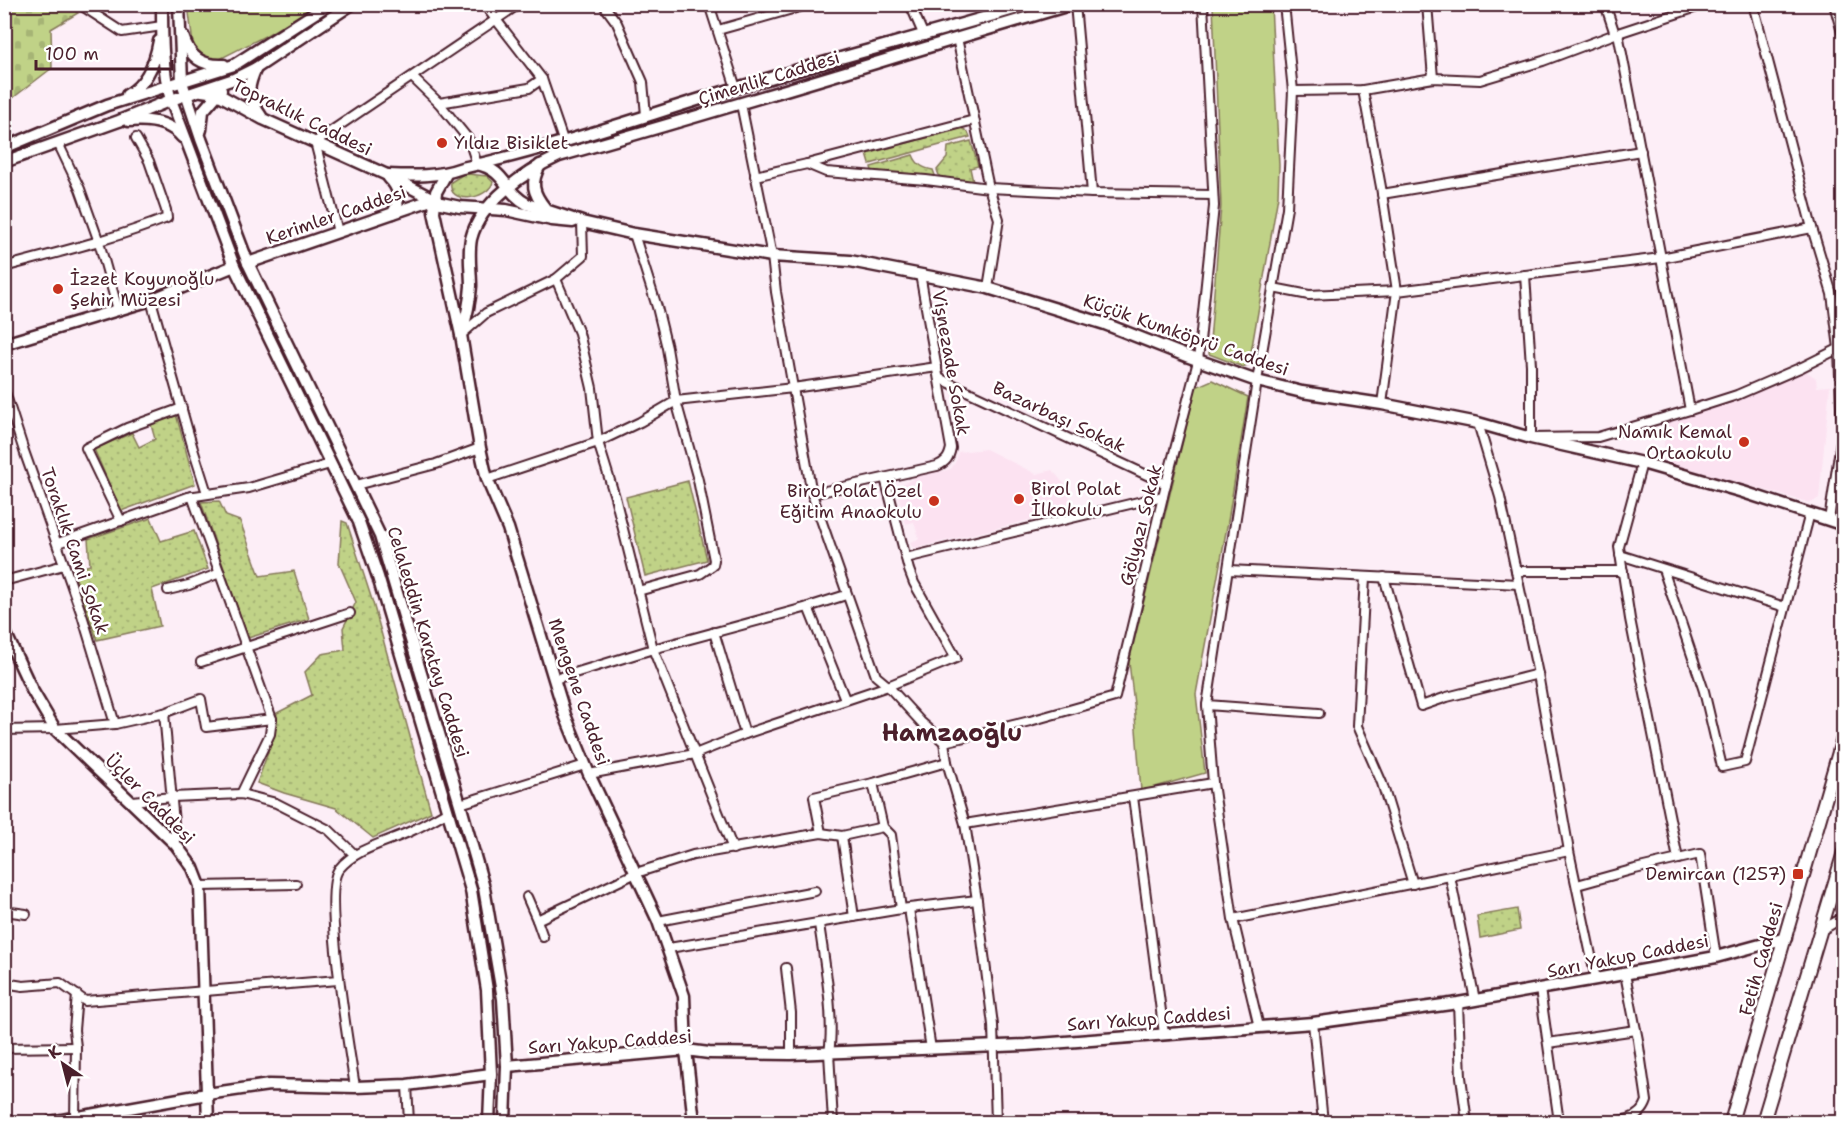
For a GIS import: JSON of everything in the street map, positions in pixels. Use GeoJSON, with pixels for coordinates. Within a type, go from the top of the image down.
{"type":"FeatureCollection","features":[{"type":"Feature","properties":{"kind":"main road"},"geometry":{"type":"LineString","coordinates":[[1836,4],[1844,32]]}},
{"type":"Feature","properties":{"kind":"main road","name":"Fetih Caddesi"},"geometry":{"type":"LineString","coordinates":[[1731,1122],[1844,735]]}},
{"type":"Feature","properties":{"kind":"main road"},"geometry":{"type":"LineString","coordinates":[[1767,1121],[1844,852]]}},
{"type":"Feature","properties":{"kind":"street"},"geometry":{"type":"LineString","coordinates":[[79,4],[122,32],[162,26]]}},
{"type":"Feature","properties":{"kind":"street"},"geometry":{"type":"LineString","coordinates":[[162,4],[166,86]]}},
{"type":"Feature","properties":{"kind":"street"},"geometry":{"type":"LineString","coordinates":[[179,4],[182,82]]}},
{"type":"Feature","properties":{"kind":"street"},"geometry":{"type":"LineString","coordinates":[[4,148],[107,105],[234,65],[329,4]]}},
{"type":"Feature","properties":{"kind":"street"},"geometry":{"type":"LineString","coordinates":[[4,162],[234,79],[256,68],[352,4]]}},
{"type":"Feature","properties":{"kind":"street"},"geometry":{"type":"LineString","coordinates":[[484,4],[542,79],[563,140]]}},
{"type":"Feature","properties":{"kind":"street"},"geometry":{"type":"LineString","coordinates":[[338,232],[315,142],[519,4]]}},
{"type":"Feature","properties":{"kind":"street"},"geometry":{"type":"LineString","coordinates":[[603,4],[617,23],[643,82],[646,115]]}},
{"type":"Feature","properties":{"kind":"street"},"geometry":{"type":"LineString","coordinates":[[709,4],[736,88]]}},
{"type":"Feature","properties":{"kind":"street"},"geometry":{"type":"LineString","coordinates":[[718,30],[810,4]]}},
{"type":"Feature","properties":{"kind":"street"},"geometry":{"type":"LineString","coordinates":[[910,4],[924,36]]}},
{"type":"Feature","properties":{"kind":"street","name":"Çimenlik Caddesi"},"geometry":{"type":"LineString","coordinates":[[446,174],[1031,4]]}},
{"type":"Feature","properties":{"kind":"street"},"geometry":{"type":"LineString","coordinates":[[1074,4],[1092,193]]}},
{"type":"Feature","properties":{"kind":"street","name":"Çimenlik Caddesi"},"geometry":{"type":"LineString","coordinates":[[488,208],[508,188],[541,164],[559,156],[1074,4]]}},
{"type":"Feature","properties":{"kind":"street","name":"Gölyazı Sokak"},"geometry":{"type":"LineString","coordinates":[[944,742],[1030,722],[1115,697],[1198,361],[1214,206],[1203,4]]}},
{"type":"Feature","properties":{"kind":"street"},"geometry":{"type":"LineString","coordinates":[[1259,1027],[1233,918],[1213,783],[1206,705],[1287,208],[1293,91],[1284,4]]}},
{"type":"Feature","properties":{"kind":"street"},"geometry":{"type":"LineString","coordinates":[[1427,4],[1433,78]]}},
{"type":"Feature","properties":{"kind":"street"},"geometry":{"type":"LineString","coordinates":[[1605,4],[1616,33],[1641,151],[1690,410]]}},
{"type":"Feature","properties":{"kind":"street"},"geometry":{"type":"LineString","coordinates":[[1293,91],[1363,90],[1433,78],[1480,80],[1543,61],[1616,33],[1706,4]]}},
{"type":"Feature","properties":{"kind":"street"},"geometry":{"type":"LineString","coordinates":[[1753,4],[1812,228],[1832,294],[1841,347],[1842,435],[1829,520]]}},
{"type":"Feature","properties":{"kind":"street"},"geometry":{"type":"LineString","coordinates":[[179,21],[186,46],[201,62],[211,66],[234,65]]}},
{"type":"Feature","properties":{"kind":"street"},"geometry":{"type":"LineString","coordinates":[[107,105],[137,89],[144,81],[157,54],[162,26]]}},
{"type":"Feature","properties":{"kind":"street"},"geometry":{"type":"LineString","coordinates":[[957,38],[988,188],[999,219],[988,288]]}},
{"type":"Feature","properties":{"kind":"street"},"geometry":{"type":"LineString","coordinates":[[256,68],[249,84],[250,95],[263,119]]}},
{"type":"Feature","properties":{"kind":"street"},"geometry":{"type":"LineString","coordinates":[[412,78],[439,103],[469,140],[477,164]]}},
{"type":"Feature","properties":{"kind":"street"},"geometry":{"type":"LineString","coordinates":[[201,139],[203,111],[216,93],[234,79]]}},
{"type":"Feature","properties":{"kind":"street"},"geometry":{"type":"LineString","coordinates":[[439,103],[529,88],[542,79]]}},
{"type":"Feature","properties":{"kind":"street","name":"Celaleddin Karatay Caddesi"},"geometry":{"type":"LineString","coordinates":[[182,82],[248,262],[380,536],[484,888],[503,999],[507,1066],[505,1122]]}},
{"type":"Feature","properties":{"kind":"street","name":"Celaleddin Karatay Caddesi"},"geometry":{"type":"LineString","coordinates":[[166,86],[234,266],[359,522],[378,577],[471,890],[487,990],[491,1074],[489,1122]]}},
{"type":"Feature","properties":{"kind":"street"},"geometry":{"type":"LineString","coordinates":[[1363,90],[1397,291],[1382,404]]}},
{"type":"Feature","properties":{"kind":"street","name":"Topraklık Caddesi"},"geometry":{"type":"LineString","coordinates":[[202,91],[216,93],[263,119],[387,175],[434,199]]}},
{"type":"Feature","properties":{"kind":"street"},"geometry":{"type":"LineString","coordinates":[[741,104],[772,256],[776,292],[812,494],[876,676],[944,742],[947,762],[965,824],[993,1025],[996,1122]]}},
{"type":"Feature","properties":{"kind":"street"},"geometry":{"type":"LineString","coordinates":[[755,176],[974,120]]}},
{"type":"Feature","properties":{"kind":"street"},"geometry":{"type":"LineString","coordinates":[[119,121],[160,122],[180,134],[187,144]]}},
{"type":"Feature","properties":{"kind":"street"},"geometry":{"type":"LineString","coordinates":[[4,267],[99,242],[167,218],[148,161],[136,138]]}},
{"type":"Feature","properties":{"kind":"street"},"geometry":{"type":"LineString","coordinates":[[58,143],[80,189],[99,242],[118,310]]}},
{"type":"Feature","properties":{"kind":"street"},"geometry":{"type":"LineString","coordinates":[[1382,194],[1641,151]]}},
{"type":"Feature","properties":{"kind":"street","name":"Küçük Kumköprü Caddesi"},"geometry":{"type":"LineString","coordinates":[[477,164],[492,169],[519,200],[582,222],[634,234],[772,256],[850,261],[988,288],[1105,324],[1198,361],[1257,381],[1302,392],[1382,404],[1478,423],[1531,438],[1642,463],[1743,492],[1844,525]]}},
{"type":"Feature","properties":{"kind":"street"},"geometry":{"type":"LineString","coordinates":[[541,164],[535,174],[534,189],[536,197],[544,208]]}},
{"type":"Feature","properties":{"kind":"street"},"geometry":{"type":"LineString","coordinates":[[807,164],[826,172],[927,180],[988,188],[1214,195]]}},
{"type":"Feature","properties":{"kind":"street"},"geometry":{"type":"LineString","coordinates":[[434,199],[446,174]]}},
{"type":"Feature","properties":{"kind":"street","name":"Topraklık Caddesi"},"geometry":{"type":"LineString","coordinates":[[387,175],[446,174]]}},
{"type":"Feature","properties":{"kind":"street"},"geometry":{"type":"LineString","coordinates":[[387,175],[399,193],[398,203],[393,213]]}},
{"type":"Feature","properties":{"kind":"street","name":"Küçük Kumköprü Caddesi"},"geometry":{"type":"LineString","coordinates":[[434,199],[460,207],[506,210],[552,220],[582,222]]}},
{"type":"Feature","properties":{"kind":"street","name":"Kerimler Caddesi"},"geometry":{"type":"LineString","coordinates":[[248,262],[434,199]]}},
{"type":"Feature","properties":{"kind":"street","name":"Mengene Caddesi"},"geometry":{"type":"LineString","coordinates":[[434,199],[436,225],[461,335],[487,479],[508,528],[565,715],[587,770],[669,948],[684,996],[686,1050],[694,1122]]}},
{"type":"Feature","properties":{"kind":"street","name":"Mengene Caddesi"},"geometry":{"type":"LineString","coordinates":[[461,335],[470,298],[471,242],[474,230],[488,208]]}},
{"type":"Feature","properties":{"kind":"street"},"geometry":{"type":"LineString","coordinates":[[461,335],[494,308],[556,279],[583,256],[582,222]]}},
{"type":"Feature","properties":{"kind":"street"},"geometry":{"type":"LineString","coordinates":[[1274,288],[1309,295],[1397,291],[1661,258],[1812,228]]}},
{"type":"Feature","properties":{"kind":"street"},"geometry":{"type":"LineString","coordinates":[[634,234],[665,338],[676,401],[698,480],[714,560],[713,565],[700,574],[638,591]]}},
{"type":"Feature","properties":{"kind":"street"},"geometry":{"type":"LineString","coordinates":[[4,344],[151,300],[234,266]]}},
{"type":"Feature","properties":{"kind":"street","name":"Vişnezade Sokak"},"geometry":{"type":"LineString","coordinates":[[812,494],[938,466],[944,463],[949,456],[951,448],[920,274]]}},
{"type":"Feature","properties":{"kind":"street"},"geometry":{"type":"LineString","coordinates":[[1525,275],[1531,365],[1531,438],[1598,436],[1690,410],[1791,372],[1841,347]]}},
{"type":"Feature","properties":{"kind":"street"},"geometry":{"type":"LineString","coordinates":[[556,279],[579,333],[592,388],[598,442],[615,497],[653,649],[733,849]]}},
{"type":"Feature","properties":{"kind":"street"},"geometry":{"type":"LineString","coordinates":[[151,300],[207,493]]}},
{"type":"Feature","properties":{"kind":"street"},"geometry":{"type":"LineString","coordinates":[[487,479],[598,442],[640,422],[676,401],[793,388],[937,367]]}},
{"type":"Feature","properties":{"kind":"street","name":"Bazarbaşı Sokak"},"geometry":{"type":"LineString","coordinates":[[939,378],[1166,484]]}},
{"type":"Feature","properties":{"kind":"street","name":"Toraklık Cami Sokak"},"geometry":{"type":"LineString","coordinates":[[4,389],[82,615],[115,724]]}},
{"type":"Feature","properties":{"kind":"street"},"geometry":{"type":"LineString","coordinates":[[121,521],[86,448],[127,428],[182,408]]}},
{"type":"Feature","properties":{"kind":"street"},"geometry":{"type":"LineString","coordinates":[[1478,423],[1500,497],[1519,584],[1538,674],[1569,850],[1596,979]]}},
{"type":"Feature","properties":{"kind":"street"},"geometry":{"type":"LineString","coordinates":[[356,485],[436,464],[480,448]]}},
{"type":"Feature","properties":{"kind":"street"},"geometry":{"type":"LineString","coordinates":[[1642,463],[1619,547],[1630,619],[1678,859]]}},
{"type":"Feature","properties":{"kind":"street"},"geometry":{"type":"LineString","coordinates":[[58,543],[192,496],[249,488],[330,464]]}},
{"type":"Feature","properties":{"kind":"street"},"geometry":{"type":"LineString","coordinates":[[460,804],[587,770],[695,754],[745,734],[888,686],[956,658],[914,583],[885,478]]}},
{"type":"Feature","properties":{"kind":"street"},"geometry":{"type":"LineString","coordinates":[[192,496],[272,719],[270,734],[241,794]]}},
{"type":"Feature","properties":{"kind":"street"},"geometry":{"type":"LineString","coordinates":[[906,558],[1163,496]]}},
{"type":"Feature","properties":{"kind":"street"},"geometry":{"type":"LineString","coordinates":[[1663,569],[1704,691],[1722,766],[1745,762],[1810,513]]}},
{"type":"Feature","properties":{"kind":"street"},"geometry":{"type":"LineString","coordinates":[[1620,555],[1785,607]]}},
{"type":"Feature","properties":{"kind":"street"},"geometry":{"type":"LineString","coordinates":[[4,581],[64,565]]}},
{"type":"Feature","properties":{"kind":"street"},"geometry":{"type":"LineString","coordinates":[[1229,570],[1519,584]]}},
{"type":"Feature","properties":{"kind":"street"},"geometry":{"type":"LineString","coordinates":[[1516,571],[1623,571]]}},
{"type":"Feature","properties":{"kind":"street"},"geometry":{"type":"LineString","coordinates":[[168,590],[220,573]]}},
{"type":"Feature","properties":{"kind":"street"},"geometry":{"type":"LineString","coordinates":[[1365,576],[1357,726],[1382,783],[1413,884]]}},
{"type":"Feature","properties":{"kind":"street"},"geometry":{"type":"LineString","coordinates":[[1384,578],[1421,706],[1447,697],[1538,674]]}},
{"type":"Feature","properties":{"kind":"street"},"geometry":{"type":"LineString","coordinates":[[555,679],[846,595]]}},
{"type":"Feature","properties":{"kind":"street"},"geometry":{"type":"LineString","coordinates":[[808,607],[845,699]]}},
{"type":"Feature","properties":{"kind":"street"},"geometry":{"type":"LineString","coordinates":[[201,662],[350,613]]}},
{"type":"Feature","properties":{"kind":"street","name":"Üçler Caddesi"},"geometry":{"type":"LineString","coordinates":[[4,630],[32,690],[55,729],[176,845],[193,868],[200,886],[208,1122]]}},
{"type":"Feature","properties":{"kind":"street"},"geometry":{"type":"LineString","coordinates":[[714,632],[745,734]]}},
{"type":"Feature","properties":{"kind":"street"},"geometry":{"type":"LineString","coordinates":[[4,730],[115,724],[164,713],[201,699],[206,727],[272,719]]}},
{"type":"Feature","properties":{"kind":"street"},"geometry":{"type":"LineString","coordinates":[[1206,705],[1319,713]]}},
{"type":"Feature","properties":{"kind":"street"},"geometry":{"type":"LineString","coordinates":[[164,713],[176,845]]}},
{"type":"Feature","properties":{"kind":"street"},"geometry":{"type":"LineString","coordinates":[[821,833],[814,797],[947,762]]}},
{"type":"Feature","properties":{"kind":"street"},"geometry":{"type":"LineString","coordinates":[[873,783],[883,827],[891,835],[931,1048]]}},
{"type":"Feature","properties":{"kind":"street"},"geometry":{"type":"LineString","coordinates":[[965,824],[1213,783]]}},
{"type":"Feature","properties":{"kind":"street"},"geometry":{"type":"LineString","coordinates":[[132,801],[241,794],[276,803],[329,830],[355,855]]}},
{"type":"Feature","properties":{"kind":"street"},"geometry":{"type":"LineString","coordinates":[[1133,797],[1164,1034]]}},
{"type":"Feature","properties":{"kind":"street"},"geometry":{"type":"LineString","coordinates":[[355,1087],[338,980],[333,894],[337,870],[355,855],[413,831],[448,811]]}},
{"type":"Feature","properties":{"kind":"street"},"geometry":{"type":"LineString","coordinates":[[537,920],[636,873],[693,855],[821,833],[842,836],[883,827]]}},
{"type":"Feature","properties":{"kind":"street"},"geometry":{"type":"LineString","coordinates":[[842,836],[854,917]]}},
{"type":"Feature","properties":{"kind":"street"},"geometry":{"type":"LineString","coordinates":[[1233,918],[1413,884],[1569,850]]}},
{"type":"Feature","properties":{"kind":"street"},"geometry":{"type":"LineString","coordinates":[[1577,885],[1700,854],[1716,957]]}},
{"type":"Feature","properties":{"kind":"street"},"geometry":{"type":"LineString","coordinates":[[1450,876],[1475,1000]]}},
{"type":"Feature","properties":{"kind":"street"},"geometry":{"type":"LineString","coordinates":[[200,886],[296,884]]}},
{"type":"Feature","properties":{"kind":"street"},"geometry":{"type":"LineString","coordinates":[[658,921],[815,891]]}},
{"type":"Feature","properties":{"kind":"street"},"geometry":{"type":"LineString","coordinates":[[527,897],[543,937]]}},
{"type":"Feature","properties":{"kind":"street"},"geometry":{"type":"LineString","coordinates":[[669,948],[905,909],[977,900]]}},
{"type":"Feature","properties":{"kind":"street"},"geometry":{"type":"LineString","coordinates":[[4,911],[26,914]]}},
{"type":"Feature","properties":{"kind":"street"},"geometry":{"type":"LineString","coordinates":[[1820,931],[1844,917]]}},
{"type":"Feature","properties":{"kind":"street"},"geometry":{"type":"LineString","coordinates":[[819,924],[829,998],[832,1122]]}},
{"type":"Feature","properties":{"kind":"street","name":"Sarı Yakup Caddesi"},"geometry":{"type":"LineString","coordinates":[[507,1066],[686,1050],[709,1053],[791,1054],[994,1046],[1313,1023],[1458,1003],[1625,974],[1716,957],[1786,938]]}},
{"type":"Feature","properties":{"kind":"street"},"geometry":{"type":"LineString","coordinates":[[786,968],[791,1013],[791,1054]]}},
{"type":"Feature","properties":{"kind":"street"},"geometry":{"type":"LineString","coordinates":[[1591,1122],[1635,1117],[1644,1110],[1647,1101],[1625,974]]}},
{"type":"Feature","properties":{"kind":"street"},"geometry":{"type":"LineString","coordinates":[[4,983],[23,986],[60,983],[85,1001],[338,980]]}},
{"type":"Feature","properties":{"kind":"street"},"geometry":{"type":"LineString","coordinates":[[1540,989],[1559,1122]]}},
{"type":"Feature","properties":{"kind":"street"},"geometry":{"type":"LineString","coordinates":[[75,1120],[76,1047],[74,1030],[77,995]]}},
{"type":"Feature","properties":{"kind":"street"},"geometry":{"type":"LineString","coordinates":[[1458,1003],[1461,1077],[1467,1122]]}},
{"type":"Feature","properties":{"kind":"street"},"geometry":{"type":"LineString","coordinates":[[1313,1023],[1323,1122]]}},
{"type":"Feature","properties":{"kind":"street"},"geometry":{"type":"LineString","coordinates":[[1548,1043],[1636,1030]]}},
{"type":"Feature","properties":{"kind":"street"},"geometry":{"type":"LineString","coordinates":[[4,1048],[76,1047]]}},
{"type":"Feature","properties":{"kind":"street"},"geometry":{"type":"LineString","coordinates":[[51,1122],[75,1120],[207,1094],[269,1085],[355,1087],[407,1085],[491,1074]]}},
{"type":"Feature","properties":{"kind":"street"},"geometry":{"type":"LineString","coordinates":[[407,1085],[409,1122]]}},
{"type":"Feature","properties":{"kind":"shaded area","name":"Namık Kemal Ortaokulu"},"geometry":{"type":"Polygon","coordinates":[[[1804,370],[1816,378],[1817,387],[1830,386],[1819,498],[1811,503],[1663,462],[1665,422],[1697,413],[1804,370]]]}},
{"type":"Feature","properties":{"kind":"shaded area","name":"Birol Polat İlkokulu"},"geometry":{"type":"Polygon","coordinates":[[[986,449],[1036,474],[1052,470],[1066,486],[1073,509],[917,548],[912,547],[910,542],[919,539],[914,522],[906,524],[898,492],[899,486],[916,477],[951,469],[958,452],[986,449]]]}},
{"type":"Feature","properties":{"kind":"green space"},"geometry":{"type":"Polygon","coordinates":[[[5,4],[66,5],[78,13],[51,29],[52,68],[5,104],[5,4]]]}},
{"type":"Feature","properties":{"kind":"green space"},"geometry":{"type":"Polygon","coordinates":[[[188,5],[318,5],[212,63],[194,52],[188,5]]]}},
{"type":"Feature","properties":{"kind":"green space"},"geometry":{"type":"Polygon","coordinates":[[[1213,5],[1271,5],[1279,165],[1278,196],[1249,364],[1243,367],[1209,354],[1221,206],[1213,5]]]}},
{"type":"Feature","properties":{"kind":"green space"},"geometry":{"type":"Polygon","coordinates":[[[962,128],[968,132],[970,137],[870,164],[867,154],[962,128]]]}},
{"type":"Feature","properties":{"kind":"green space"},"geometry":{"type":"Polygon","coordinates":[[[971,141],[978,166],[970,168],[973,182],[940,178],[937,170],[947,158],[948,147],[971,141]]]}},
{"type":"Feature","properties":{"kind":"green space"},"geometry":{"type":"Polygon","coordinates":[[[913,155],[921,166],[933,170],[936,178],[872,171],[871,167],[913,155]]]}},
{"type":"Feature","properties":{"kind":"green space"},"geometry":{"type":"Polygon","coordinates":[[[468,174],[487,176],[493,182],[484,193],[476,196],[469,198],[455,195],[451,190],[451,182],[468,174]]]}},
{"type":"Feature","properties":{"kind":"green space"},"geometry":{"type":"Polygon","coordinates":[[[1212,380],[1248,397],[1196,694],[1205,773],[1141,791],[1129,662],[1196,387],[1212,380]]]}},
{"type":"Feature","properties":{"kind":"green space"},"geometry":{"type":"Polygon","coordinates":[[[176,414],[195,484],[121,511],[94,449],[132,433],[139,447],[155,439],[151,425],[176,414]]]}},
{"type":"Feature","properties":{"kind":"green space"},"geometry":{"type":"Polygon","coordinates":[[[688,481],[707,560],[645,576],[626,497],[688,481]]]}},
{"type":"Feature","properties":{"kind":"green space"},"geometry":{"type":"Polygon","coordinates":[[[219,501],[226,516],[240,521],[260,576],[294,571],[309,619],[248,638],[201,502],[219,501]]]}},
{"type":"Feature","properties":{"kind":"green space"},"geometry":{"type":"Polygon","coordinates":[[[151,518],[161,541],[194,531],[208,569],[152,589],[160,626],[97,640],[73,570],[90,565],[88,539],[151,518]]]}},
{"type":"Feature","properties":{"kind":"green space"},"geometry":{"type":"Polygon","coordinates":[[[342,521],[347,523],[373,603],[431,812],[373,838],[336,808],[257,783],[275,733],[277,713],[312,695],[305,672],[322,654],[345,650],[343,628],[356,602],[339,563],[342,521]]]}},
{"type":"Feature","properties":{"kind":"green space"},"geometry":{"type":"Polygon","coordinates":[[[1517,909],[1520,930],[1480,938],[1477,916],[1517,909]]]}},
{"type":"Feature","properties":{"kind":"place","name":"Yıldız Bisiklet"},"geometry":{"type":"Point","coordinates":[442,143]}},
{"type":"Feature","properties":{"kind":"place","name":"İzzet Koyunoğlu Şehir Müzesi"},"geometry":{"type":"Point","coordinates":[58,289]}},
{"type":"Feature","properties":{"kind":"place","name":"Namık Kemal Ortaokulu"},"geometry":{"type":"Point","coordinates":[1744,442]}},
{"type":"Feature","properties":{"kind":"place","name":"Birol Polat İlkokulu"},"geometry":{"type":"Point","coordinates":[1019,499]}},
{"type":"Feature","properties":{"kind":"place","name":"Birol Polat Özel Eğitim Anaokulu"},"geometry":{"type":"Point","coordinates":[934,501]}},
{"type":"Feature","properties":{"kind":"place","name":"Demircan (1257)"},"geometry":{"type":"Point","coordinates":[1798,874]}},
{"type":"Feature","properties":{"kind":"district","name":"Hamzaoğlu"},"geometry":{"type":"Point","coordinates":[952,733]}}]}
